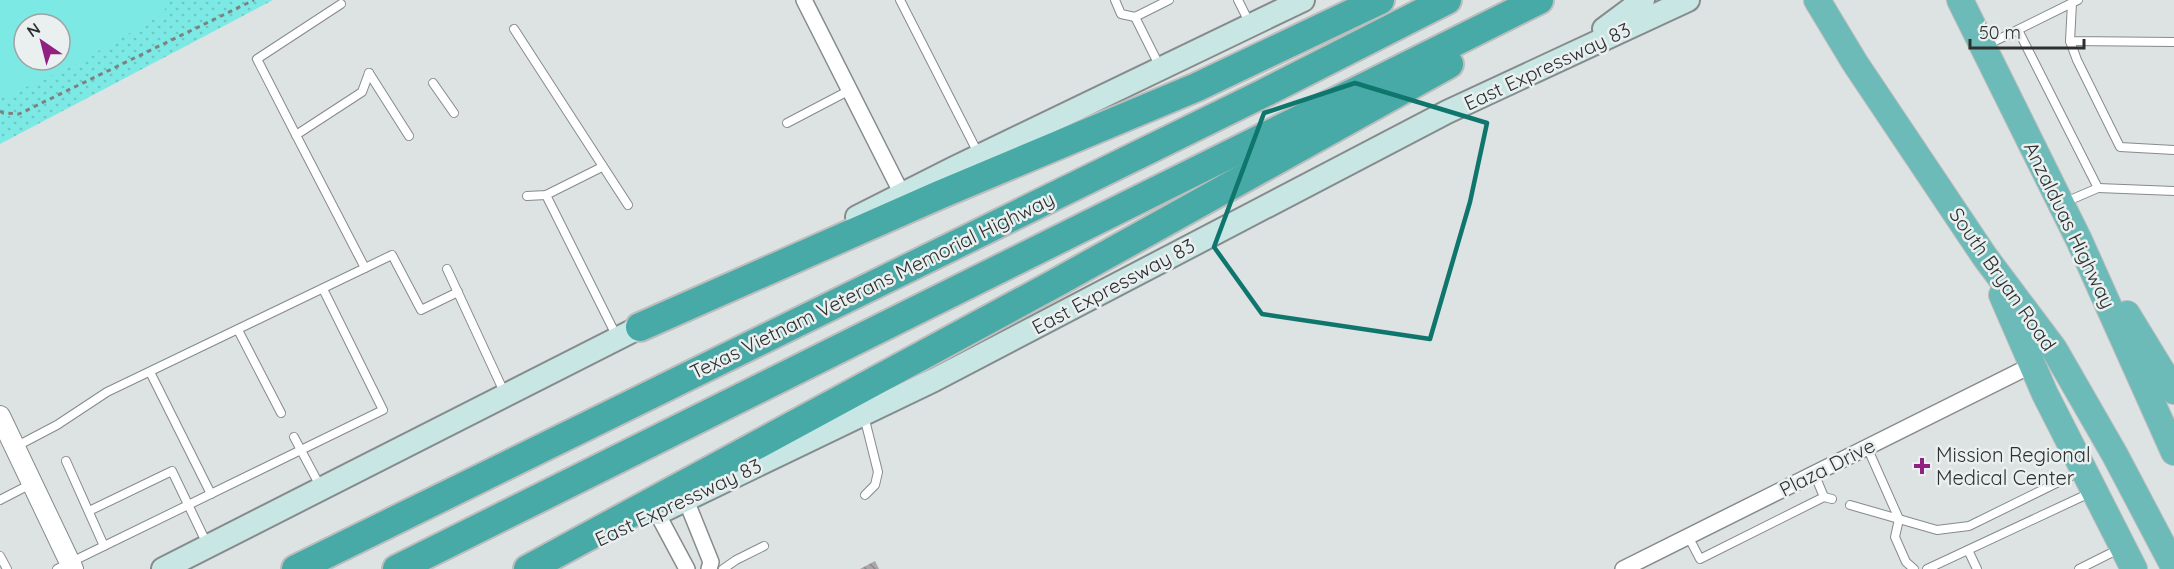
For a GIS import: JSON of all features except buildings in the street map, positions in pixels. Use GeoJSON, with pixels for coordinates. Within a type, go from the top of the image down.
{"type":"FeatureCollection","features":[{"type":"Feature","properties":{"kind":"highway"},"geometry":{"type":"LineString","coordinates":[[629,333],[939,195],[1197,87],[1380,0]]}},
{"type":"Feature","properties":{"kind":"highway","name":"Texas Vietnam Veterans Memorial Highway"},"geometry":{"type":"LineString","coordinates":[[296,569],[1447,0]]}},
{"type":"Feature","properties":{"kind":"highway","name":"Texas Vietnam Veterans Memorial Highway"},"geometry":{"type":"LineString","coordinates":[[398,569],[1539,0]]}},
{"type":"Feature","properties":{"kind":"highway"},"geometry":{"type":"LineString","coordinates":[[528,569],[1075,273],[1462,57],[1558,0]]}},
{"type":"Feature","properties":{"kind":"highway","name":"South Bryan Road"},"geometry":{"type":"LineString","coordinates":[[1818,0],[1855,63],[1985,257],[2054,349],[2115,455],[2174,567]]}},
{"type":"Feature","properties":{"kind":"highway"},"geometry":{"type":"LineString","coordinates":[[1834,0],[1882,102]]}},
{"type":"Feature","properties":{"kind":"highway"},"geometry":{"type":"LineString","coordinates":[[1948,0],[1979,40]]}},
{"type":"Feature","properties":{"kind":"highway","name":"Anzalduas Highway"},"geometry":{"type":"LineString","coordinates":[[1960,0],[2079,240],[2174,452]]}},
{"type":"Feature","properties":{"kind":"highway"},"geometry":{"type":"LineString","coordinates":[[2079,240],[2174,391]]}},
{"type":"Feature","properties":{"kind":"highway"},"geometry":{"type":"LineString","coordinates":[[1985,257],[2045,394],[2128,558]]}},
{"type":"Feature","properties":{"kind":"main road"},"geometry":{"type":"LineString","coordinates":[[1570,55],[1643,0]]}},
{"type":"Feature","properties":{"kind":"main road","name":"East Expressway 83"},"geometry":{"type":"LineString","coordinates":[[537,569],[934,380],[1447,112],[1688,0]]}},
{"type":"Feature","properties":{"kind":"main road"},"geometry":{"type":"LineString","coordinates":[[163,569],[902,195],[1251,25],[1293,2]]}},
{"type":"Feature","properties":{"kind":"street"},"geometry":{"type":"LineString","coordinates":[[804,0],[902,195]]}},
{"type":"Feature","properties":{"kind":"street","name":"Plaza Drive"},"geometry":{"type":"LineString","coordinates":[[1623,569],[2032,365]]}},
{"type":"Feature","properties":{"kind":"street"},"geometry":{"type":"LineString","coordinates":[[0,416],[32,483],[66,567]]}},
{"type":"Feature","properties":{"kind":"street"},"geometry":{"type":"LineString","coordinates":[[686,500],[711,562],[709,569]]}},
{"type":"Feature","properties":{"kind":"street"},"geometry":{"type":"LineString","coordinates":[[657,513],[687,569]]}},
{"type":"Feature","properties":{"kind":"lane"},"geometry":{"type":"LineString","coordinates":[[900,0],[980,156]]}},
{"type":"Feature","properties":{"kind":"lane"},"geometry":{"type":"LineString","coordinates":[[1115,0],[1121,14],[1135,17],[1169,0]]}},
{"type":"Feature","properties":{"kind":"lane"},"geometry":{"type":"LineString","coordinates":[[1238,0],[1251,25]]}},
{"type":"Feature","properties":{"kind":"lane"},"geometry":{"type":"LineString","coordinates":[[1979,40],[2018,30],[2075,2]]}},
{"type":"Feature","properties":{"kind":"lane"},"geometry":{"type":"LineString","coordinates":[[2075,2],[2070,41],[2120,147],[2174,150]]}},
{"type":"Feature","properties":{"kind":"lane"},"geometry":{"type":"LineString","coordinates":[[341,4],[257,59],[365,268]]}},
{"type":"Feature","properties":{"kind":"lane"},"geometry":{"type":"LineString","coordinates":[[1135,17],[1161,69]]}},
{"type":"Feature","properties":{"kind":"lane"},"geometry":{"type":"LineString","coordinates":[[514,29],[628,205]]}},
{"type":"Feature","properties":{"kind":"lane"},"geometry":{"type":"LineString","coordinates":[[2018,30],[2098,188]]}},
{"type":"Feature","properties":{"kind":"lane"},"geometry":{"type":"LineString","coordinates":[[2070,41],[2174,42]]}},
{"type":"Feature","properties":{"kind":"lane"},"geometry":{"type":"LineString","coordinates":[[296,135],[362,92],[369,73],[409,136]]}},
{"type":"Feature","properties":{"kind":"lane"},"geometry":{"type":"LineString","coordinates":[[433,82],[454,113]]}},
{"type":"Feature","properties":{"kind":"lane"},"geometry":{"type":"LineString","coordinates":[[787,123],[850,90]]}},
{"type":"Feature","properties":{"kind":"lane"},"geometry":{"type":"LineString","coordinates":[[526,196],[546,195],[602,167]]}},
{"type":"Feature","properties":{"kind":"lane"},"geometry":{"type":"LineString","coordinates":[[2061,204],[2098,188],[2174,191]]}},
{"type":"Feature","properties":{"kind":"lane"},"geometry":{"type":"LineString","coordinates":[[546,195],[629,333]]}},
{"type":"Feature","properties":{"kind":"lane"},"geometry":{"type":"LineString","coordinates":[[16,447],[57,425],[107,392],[392,255],[421,310],[458,292]]}},
{"type":"Feature","properties":{"kind":"lane"},"geometry":{"type":"LineString","coordinates":[[447,269],[506,396]]}},
{"type":"Feature","properties":{"kind":"lane"},"geometry":{"type":"LineString","coordinates":[[66,567],[104,546],[383,410],[323,289]]}},
{"type":"Feature","properties":{"kind":"lane"},"geometry":{"type":"LineString","coordinates":[[238,330],[281,413]]}},
{"type":"Feature","properties":{"kind":"lane"},"geometry":{"type":"LineString","coordinates":[[150,372],[211,494]]}},
{"type":"Feature","properties":{"kind":"lane"},"geometry":{"type":"LineString","coordinates":[[864,414],[878,472],[875,485],[865,495]]}},
{"type":"Feature","properties":{"kind":"lane"},"geometry":{"type":"LineString","coordinates":[[294,437],[322,489]]}},
{"type":"Feature","properties":{"kind":"lane"},"geometry":{"type":"LineString","coordinates":[[1867,447],[1899,519],[1895,537],[1906,562],[1914,569]]}},
{"type":"Feature","properties":{"kind":"lane"},"geometry":{"type":"LineString","coordinates":[[66,461],[104,546]]}},
{"type":"Feature","properties":{"kind":"lane"},"geometry":{"type":"LineString","coordinates":[[89,511],[172,471],[208,546]]}},
{"type":"Feature","properties":{"kind":"lane"},"geometry":{"type":"LineString","coordinates":[[1688,537],[1700,559],[1828,498],[1815,473]]}},
{"type":"Feature","properties":{"kind":"lane"},"geometry":{"type":"LineString","coordinates":[[1850,505],[1937,530],[1969,526],[2088,480]]}},
{"type":"Feature","properties":{"kind":"lane"},"geometry":{"type":"LineString","coordinates":[[1927,569],[1968,550],[2088,480]]}},
{"type":"Feature","properties":{"kind":"lane"},"geometry":{"type":"LineString","coordinates":[[0,500],[32,483]]}},
{"type":"Feature","properties":{"kind":"lane"},"geometry":{"type":"LineString","coordinates":[[723,569],[764,546]]}},
{"type":"Feature","properties":{"kind":"lane"},"geometry":{"type":"LineString","coordinates":[[1968,550],[1977,569]]}},
{"type":"Feature","properties":{"kind":"lane"},"geometry":{"type":"LineString","coordinates":[[0,556],[7,569]]}},
{"type":"Feature","properties":{"kind":"lane"},"geometry":{"type":"LineString","coordinates":[[2079,569],[2128,558]]}},
{"type":"Feature","properties":{"kind":"path"},"geometry":{"type":"LineString","coordinates":[[0,111],[19,114],[254,0]]}},
{"type":"Feature","properties":{"kind":"highlighted area"},"geometry":{"type":"Polygon","coordinates":[[[1355,83],[1487,123],[1470,202],[1430,339],[1262,314],[1214,247],[1264,113],[1355,83]]]}},
{"type":"Feature","properties":{"kind":"shaded area"},"geometry":{"type":"Polygon","coordinates":[[[0,0],[273,0],[0,144],[0,0]]]}},
{"type":"Feature","properties":{"kind":"shaded area"},"geometry":{"type":"Polygon","coordinates":[[[0,0],[169,0],[163,14],[72,66],[72,12],[12,12],[12,72],[59,72],[0,99],[0,0]]]}},
{"type":"Feature","properties":{"kind":"place","name":"Mission Regional Medical Center"},"geometry":{"type":"Point","coordinates":[1922,466]}}]}
